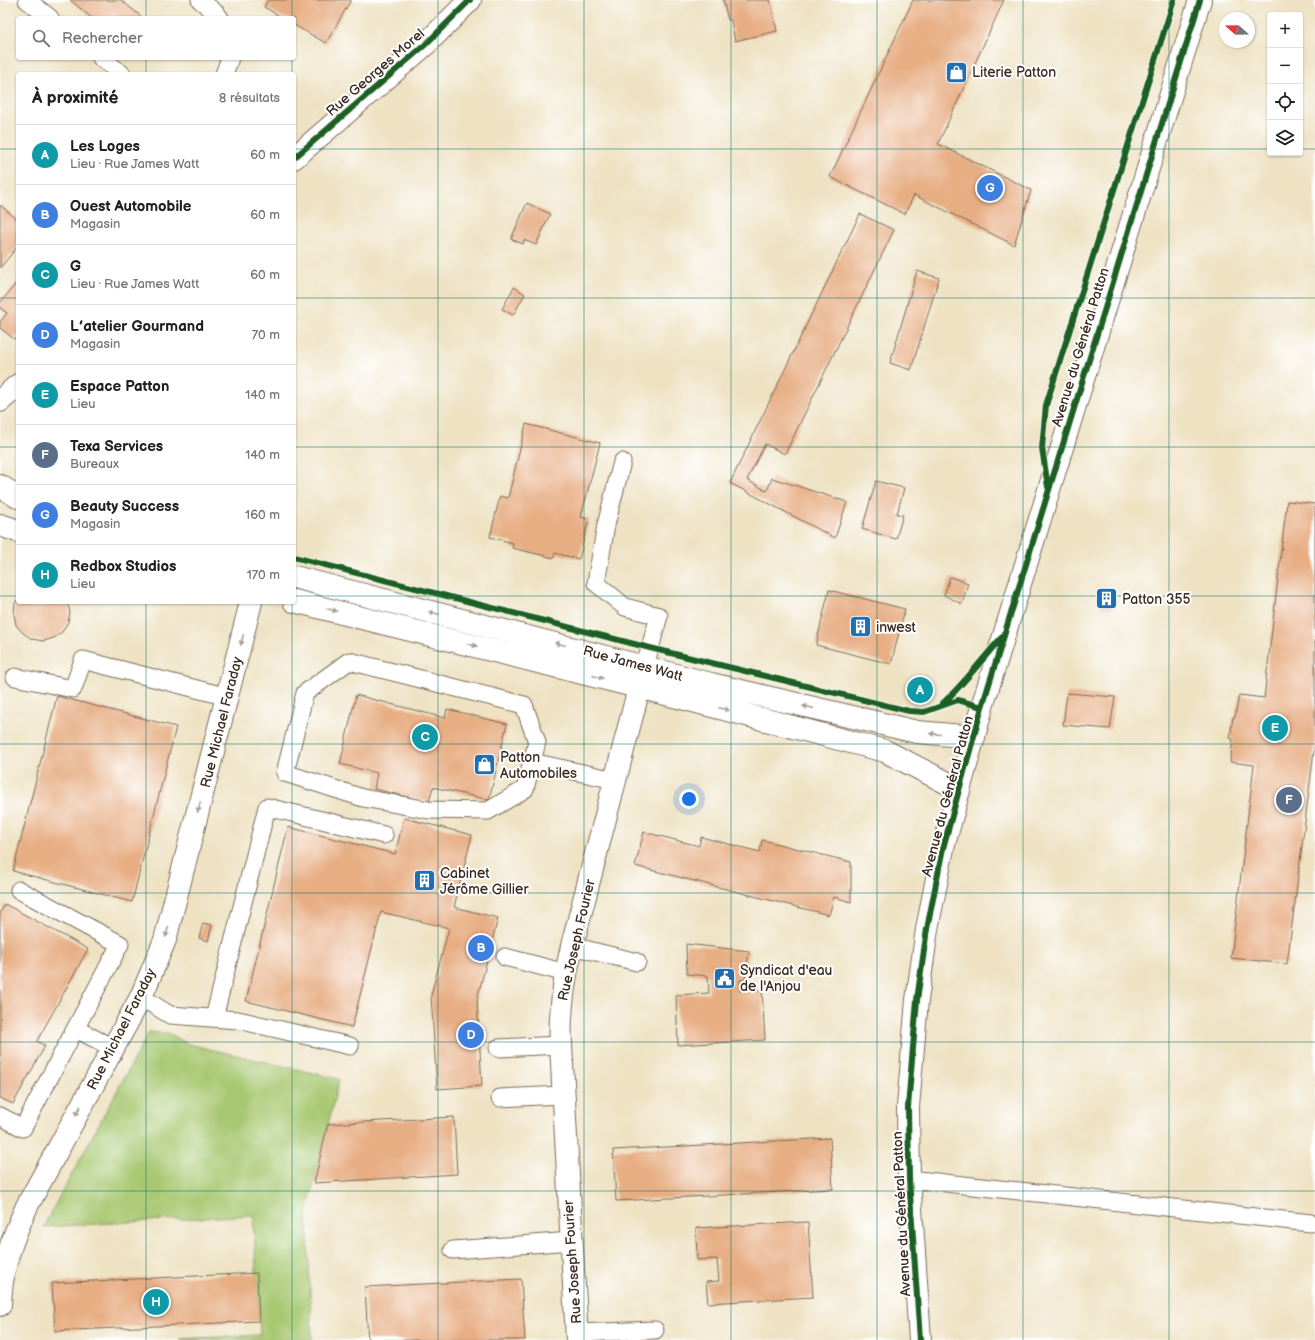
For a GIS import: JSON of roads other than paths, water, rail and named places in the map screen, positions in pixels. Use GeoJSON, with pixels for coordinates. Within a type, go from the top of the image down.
{"type":"FeatureCollection","features":[{"type":"Feature","properties":{"kind":"street","name":"Rue Georges Morel"},"geometry":{"type":"LineString","coordinates":[[296,156],[426,44],[470,0]]}},
{"type":"Feature","properties":{"kind":"street","name":"Avenue du Général Patton"},"geometry":{"type":"LineString","coordinates":[[920,1340],[909,1179],[908,1107],[917,1000],[926,930],[943,848],[974,737],[1051,482],[1200,0]]}},
{"type":"Feature","properties":{"kind":"street"},"geometry":{"type":"LineString","coordinates":[[0,401],[16,387]]}},
{"type":"Feature","properties":{"kind":"street"},"geometry":{"type":"LineString","coordinates":[[0,486],[16,496]]}},
{"type":"Feature","properties":{"kind":"street"},"geometry":{"type":"LineString","coordinates":[[0,525],[16,530]]}},
{"type":"Feature","properties":{"kind":"street","name":"Rue James Watt"},"geometry":{"type":"LineString","coordinates":[[296,579],[711,684],[917,732],[974,737]]}},
{"type":"Feature","properties":{"kind":"street","name":"Rue James Watt"},"geometry":{"type":"LineString","coordinates":[[296,602],[885,751],[959,789]]}},
{"type":"Feature","properties":{"kind":"street","name":"Rue Michael Faraday"},"geometry":{"type":"LineString","coordinates":[[0,1305],[0,1286],[4,1254],[14,1236],[27,1206],[141,997],[165,940],[251,604]]}},
{"type":"Feature","properties":{"kind":"street","name":"Rue Joseph Fourier"},"geometry":{"type":"LineString","coordinates":[[577,1336],[560,1045],[561,1004],[572,946],[645,666]]}},
{"type":"Feature","properties":{"kind":"lane"},"geometry":{"type":"LineString","coordinates":[[27,0],[47,16]]}},
{"type":"Feature","properties":{"kind":"lane"},"geometry":{"type":"LineString","coordinates":[[200,0],[218,16]]}},
{"type":"Feature","properties":{"kind":"lane"},"geometry":{"type":"LineString","coordinates":[[104,60],[119,72]]}},
{"type":"Feature","properties":{"kind":"lane"},"geometry":{"type":"LineString","coordinates":[[225,72],[229,60]]}},
{"type":"Feature","properties":{"kind":"lane"},"geometry":{"type":"LineString","coordinates":[[622,462],[606,525],[596,583],[625,607],[659,616],[645,666]]}},
{"type":"Feature","properties":{"kind":"lane"},"geometry":{"type":"LineString","coordinates":[[16,677],[73,689],[83,660],[228,696]]}},
{"type":"Feature","properties":{"kind":"lane"},"geometry":{"type":"LineString","coordinates":[[349,661],[524,705],[537,742],[532,762],[525,789],[488,811],[429,810],[363,798],[285,773],[305,692],[349,661]]}},
{"type":"Feature","properties":{"kind":"lane"},"geometry":{"type":"LineString","coordinates":[[532,762],[615,780]]}},
{"type":"Feature","properties":{"kind":"lane"},"geometry":{"type":"LineString","coordinates":[[214,1018],[267,807],[384,835]]}},
{"type":"Feature","properties":{"kind":"lane"},"geometry":{"type":"LineString","coordinates":[[0,1116],[23,1128],[120,944],[19,890]]}},
{"type":"Feature","properties":{"kind":"lane"},"geometry":{"type":"LineString","coordinates":[[572,946],[637,962]]}},
{"type":"Feature","properties":{"kind":"lane"},"geometry":{"type":"LineString","coordinates":[[505,957],[566,973]]}},
{"type":"Feature","properties":{"kind":"lane"},"geometry":{"type":"LineString","coordinates":[[141,997],[170,1015],[238,1020],[350,1046]]}},
{"type":"Feature","properties":{"kind":"lane"},"geometry":{"type":"LineString","coordinates":[[76,1029],[113,1048]]}},
{"type":"Feature","properties":{"kind":"lane"},"geometry":{"type":"LineString","coordinates":[[498,1048],[560,1045]]}},
{"type":"Feature","properties":{"kind":"lane"},"geometry":{"type":"LineString","coordinates":[[500,1098],[563,1095]]}},
{"type":"Feature","properties":{"kind":"lane"},"geometry":{"type":"LineString","coordinates":[[909,1179],[1311,1223]]}},
{"type":"Feature","properties":{"kind":"lane"},"geometry":{"type":"LineString","coordinates":[[452,1250],[571,1240]]}},
{"type":"Feature","properties":{"kind":"lane"},"geometry":{"type":"LineString","coordinates":[[577,1336],[655,1330]]}},
{"type":"Feature","properties":{"kind":"place","name":"Literie Patton"},"geometry":{"type":"Point","coordinates":[956,72]}},
{"type":"Feature","properties":{"kind":"place","name":"Beauty Success"},"geometry":{"type":"Point","coordinates":[990,188]}},
{"type":"Feature","properties":{"kind":"place","name":"Patton 355"},"geometry":{"type":"Point","coordinates":[1107,599]}},
{"type":"Feature","properties":{"kind":"place","name":"inwest"},"geometry":{"type":"Point","coordinates":[860,627]}},
{"type":"Feature","properties":{"kind":"place","name":"Les Loges"},"geometry":{"type":"Point","coordinates":[920,690]}},
{"type":"Feature","properties":{"kind":"place","name":"Espace Patton"},"geometry":{"type":"Point","coordinates":[1275,728]}},
{"type":"Feature","properties":{"kind":"place","name":"G"},"geometry":{"type":"Point","coordinates":[425,737]}},
{"type":"Feature","properties":{"kind":"place","name":"Patton Automobiles"},"geometry":{"type":"Point","coordinates":[485,765]}},
{"type":"Feature","properties":{"kind":"place","name":"Texa Services"},"geometry":{"type":"Point","coordinates":[1289,800]}},
{"type":"Feature","properties":{"kind":"place","name":"Cabinet Jérôme Gillier"},"geometry":{"type":"Point","coordinates":[424,881]}},
{"type":"Feature","properties":{"kind":"place","name":"Ouest Automobile"},"geometry":{"type":"Point","coordinates":[481,948]}},
{"type":"Feature","properties":{"kind":"place","name":"Syndicat d'eau de l'Anjou"},"geometry":{"type":"Point","coordinates":[724,978]}},
{"type":"Feature","properties":{"kind":"place","name":"L’atelier Gourmand"},"geometry":{"type":"Point","coordinates":[471,1035]}},
{"type":"Feature","properties":{"kind":"place","name":"Redbox Studios"},"geometry":{"type":"Point","coordinates":[156,1302]}}]}
